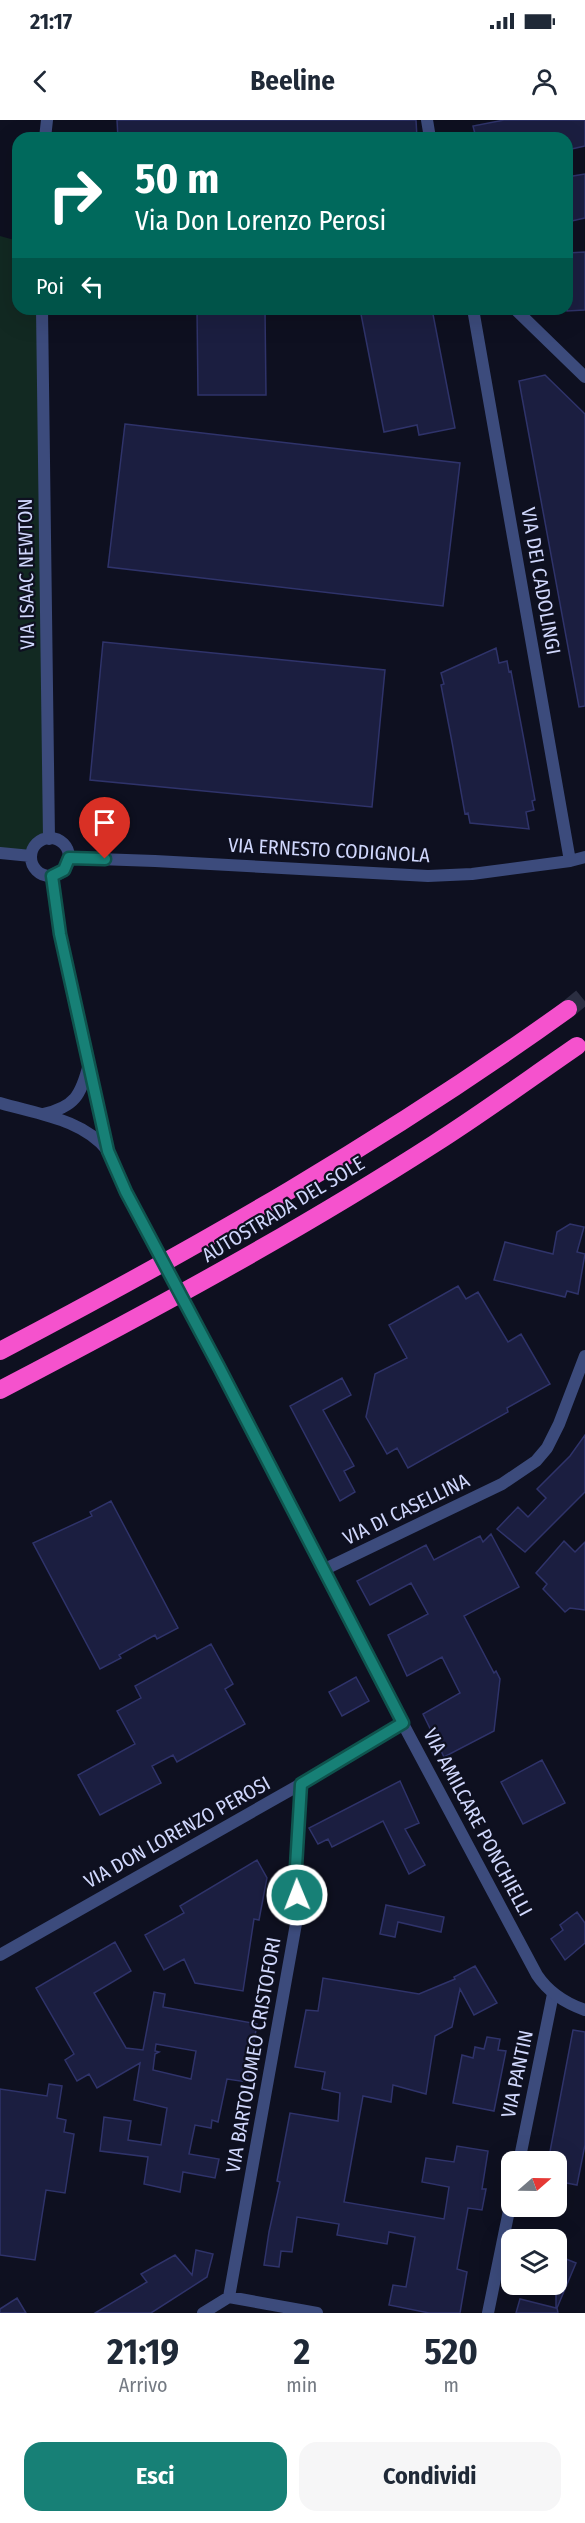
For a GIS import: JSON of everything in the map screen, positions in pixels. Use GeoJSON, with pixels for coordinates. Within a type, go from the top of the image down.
{"type":"FeatureCollection","features":[{"type":"Feature","properties":{"kind":"highway","name":"AUTOSTRADA DEL SOLE"},"geometry":{"type":"LineString","coordinates":[[0,1351],[171,1260],[332,1167],[499,1058],[568,1009]]}},
{"type":"Feature","properties":{"kind":"highway","name":"AUTOSTRADA DEL SOLE"},"geometry":{"type":"LineString","coordinates":[[0,1390],[195,1287],[342,1202],[436,1143],[577,1046]]}},
{"type":"Feature","properties":{"kind":"street","name":"VIA ISAAC NEWTON"},"geometry":{"type":"LineString","coordinates":[[42,315],[49,839]]}},
{"type":"Feature","properties":{"kind":"street","name":"VIA DEI CADOLINGI"},"geometry":{"type":"LineString","coordinates":[[474,315],[570,861]]}},
{"type":"Feature","properties":{"kind":"street"},"geometry":{"type":"LineString","coordinates":[[522,315],[583,371]]}},
{"type":"Feature","properties":{"kind":"street"},"geometry":{"type":"LineString","coordinates":[[49,839],[63,844],[69,858],[64,870],[52,876],[37,871],[31,856],[37,844],[49,839]]}},
{"type":"Feature","properties":{"kind":"street"},"geometry":{"type":"LineString","coordinates":[[0,853],[31,856]]}},
{"type":"Feature","properties":{"kind":"street","name":"VIA ERNESTO CODIGNOLA"},"geometry":{"type":"LineString","coordinates":[[69,858],[428,876],[472,874],[570,861],[585,856]]}},
{"type":"Feature","properties":{"kind":"street"},"geometry":{"type":"LineString","coordinates":[[52,876],[60,934],[108,1151],[126,1192],[323,1570]]}},
{"type":"Feature","properties":{"kind":"street"},"geometry":{"type":"LineString","coordinates":[[42,1114],[60,1110],[70,1104],[83,1086],[89,1065]]}},
{"type":"Feature","properties":{"kind":"street"},"geometry":{"type":"LineString","coordinates":[[0,1104],[42,1114],[94,1134],[108,1151]]}},
{"type":"Feature","properties":{"kind":"street","name":"VIA DI CASELLINA"},"geometry":{"type":"LineString","coordinates":[[323,1570],[495,1488],[536,1461],[547,1449],[559,1424],[585,1356]]}},
{"type":"Feature","properties":{"kind":"street","name":"VIA AMILCARE PONCHIELLI"},"geometry":{"type":"LineString","coordinates":[[323,1570],[537,1975],[553,1994],[585,2010]]}},
{"type":"Feature","properties":{"kind":"street","name":"VIA DON LORENZO PEROSI"},"geometry":{"type":"LineString","coordinates":[[0,1954],[301,1784],[403,1723]]}},
{"type":"Feature","properties":{"kind":"street","name":"VIA BARTOLOMEO CRISTOFORI"},"geometry":{"type":"LineString","coordinates":[[229,2297],[299,1907],[295,1883],[301,1784]]}},
{"type":"Feature","properties":{"kind":"street","name":"VIA PANTIN"},"geometry":{"type":"LineString","coordinates":[[521,2151],[553,1994]]}},
{"type":"Feature","properties":{"kind":"street"},"geometry":{"type":"LineString","coordinates":[[488,2313],[508,2217]]}},
{"type":"Feature","properties":{"kind":"street"},"geometry":{"type":"LineString","coordinates":[[203,2313],[229,2297],[317,2313]]}},
{"type":"Feature","properties":{"kind":"green space"},"geometry":{"type":"Polygon","coordinates":[[[0,236],[12,239],[12,315],[42,315],[49,839],[37,844],[31,856],[0,853],[0,236]]]}},
{"type":"Feature","properties":{"kind":"building"},"geometry":{"type":"Polygon","coordinates":[[[117,120],[416,120],[417,132],[118,132],[117,120]]]}},
{"type":"Feature","properties":{"kind":"building"},"geometry":{"type":"Polygon","coordinates":[[[504,120],[585,120],[585,146],[573,149],[573,132],[474,132],[473,126],[504,120]]]}},
{"type":"Feature","properties":{"kind":"building"},"geometry":{"type":"Polygon","coordinates":[[[585,174],[585,218],[573,221],[573,176],[585,174]]]}},
{"type":"Feature","properties":{"kind":"building"},"geometry":{"type":"Polygon","coordinates":[[[585,252],[585,310],[573,311],[573,253],[585,252]]]}},
{"type":"Feature","properties":{"kind":"building"},"geometry":{"type":"Polygon","coordinates":[[[197,315],[265,315],[266,395],[198,395],[197,315]]]}},
{"type":"Feature","properties":{"kind":"building"},"geometry":{"type":"Polygon","coordinates":[[[361,315],[433,315],[455,428],[419,435],[417,425],[384,432],[361,315]]]}},
{"type":"Feature","properties":{"kind":"building"},"geometry":{"type":"Polygon","coordinates":[[[545,375],[585,414],[585,706],[579,707],[519,381],[545,375]]]}},
{"type":"Feature","properties":{"kind":"building"},"geometry":{"type":"Polygon","coordinates":[[[125,424],[460,463],[443,606],[108,567],[125,424]]]}},
{"type":"Feature","properties":{"kind":"building"},"geometry":{"type":"Polygon","coordinates":[[[103,642],[385,670],[372,807],[90,780],[103,642]]]}},
{"type":"Feature","properties":{"kind":"building"},"geometry":{"type":"Polygon","coordinates":[[[496,648],[499,663],[507,661],[509,672],[511,671],[535,800],[532,801],[534,810],[526,812],[529,829],[470,823],[468,813],[465,814],[441,685],[444,684],[441,673],[496,648]]]}},
{"type":"Feature","properties":{"kind":"building"},"geometry":{"type":"Polygon","coordinates":[[[570,1224],[584,1227],[577,1252],[585,1254],[578,1294],[567,1291],[565,1297],[494,1280],[505,1242],[553,1254],[557,1232],[570,1224]]]}},
{"type":"Feature","properties":{"kind":"building"},"geometry":{"type":"Polygon","coordinates":[[[458,1286],[466,1299],[478,1292],[508,1342],[521,1334],[550,1384],[507,1408],[508,1412],[408,1468],[397,1448],[387,1454],[366,1417],[375,1374],[407,1358],[389,1325],[458,1286]]]}},
{"type":"Feature","properties":{"kind":"building"},"geometry":{"type":"Polygon","coordinates":[[[342,1378],[351,1395],[323,1410],[354,1466],[344,1471],[355,1492],[340,1501],[290,1406],[342,1378]]]}},
{"type":"Feature","properties":{"kind":"building"},"geometry":{"type":"Polygon","coordinates":[[[585,1435],[585,1492],[525,1552],[497,1529],[518,1507],[528,1517],[546,1498],[537,1489],[570,1456],[585,1435]]]}},
{"type":"Feature","properties":{"kind":"building"},"geometry":{"type":"Polygon","coordinates":[[[111,1501],[178,1628],[157,1639],[155,1635],[119,1655],[121,1658],[100,1669],[33,1543],[92,1516],[90,1512],[111,1501]]]}},
{"type":"Feature","properties":{"kind":"building"},"geometry":{"type":"Polygon","coordinates":[[[491,1534],[519,1587],[464,1616],[494,1673],[496,1671],[500,1679],[494,1731],[444,1757],[423,1714],[460,1693],[442,1657],[407,1676],[388,1635],[428,1614],[411,1583],[370,1605],[357,1581],[426,1545],[434,1560],[480,1536],[483,1542],[491,1534]]]}},
{"type":"Feature","properties":{"kind":"building"},"geometry":{"type":"Polygon","coordinates":[[[564,1541],[575,1552],[585,1542],[585,1610],[570,1608],[565,1612],[543,1589],[547,1584],[536,1573],[564,1541]]]}},
{"type":"Feature","properties":{"kind":"building"},"geometry":{"type":"Polygon","coordinates":[[[211,1644],[233,1684],[225,1689],[245,1724],[177,1762],[173,1755],[152,1766],[161,1783],[100,1815],[78,1775],[135,1744],[117,1711],[141,1698],[135,1686],[211,1644]]]}},
{"type":"Feature","properties":{"kind":"building"},"geometry":{"type":"Polygon","coordinates":[[[356,1677],[369,1701],[342,1716],[329,1692],[356,1677]]]}},
{"type":"Feature","properties":{"kind":"building"},"geometry":{"type":"Polygon","coordinates":[[[542,1760],[565,1803],[523,1824],[501,1782],[542,1760]]]}},
{"type":"Feature","properties":{"kind":"building"},"geometry":{"type":"Polygon","coordinates":[[[400,1781],[419,1823],[405,1829],[425,1865],[409,1874],[383,1821],[332,1847],[328,1839],[318,1844],[309,1828],[400,1781]]]}},
{"type":"Feature","properties":{"kind":"building"},"geometry":{"type":"Polygon","coordinates":[[[257,1860],[267,1878],[259,1920],[254,1919],[243,1991],[195,1983],[184,1959],[164,1970],[145,1935],[184,1913],[180,1906],[257,1860]]]}},
{"type":"Feature","properties":{"kind":"building"},"geometry":{"type":"Polygon","coordinates":[[[386,1905],[444,1917],[441,1932],[398,1922],[395,1937],[380,1934],[386,1905]]]}},
{"type":"Feature","properties":{"kind":"building"},"geometry":{"type":"Polygon","coordinates":[[[577,1912],[585,1923],[585,1943],[565,1960],[551,1939],[563,1930],[560,1925],[577,1912]]]}},
{"type":"Feature","properties":{"kind":"building"},"geometry":{"type":"Polygon","coordinates":[[[115,1942],[131,1971],[94,1993],[126,2048],[143,2050],[154,1992],[165,1994],[163,2007],[257,2024],[247,2082],[227,2079],[218,2122],[212,2120],[211,2128],[195,2125],[189,2154],[219,2159],[215,2178],[183,2172],[180,2192],[144,2184],[148,2157],[100,2151],[104,2117],[131,2121],[128,2140],[161,2145],[167,2108],[134,2100],[140,2063],[97,2088],[89,2074],[77,2081],[65,2060],[74,2054],[36,1988],[115,1942]],[[156,2044],[155,2051],[159,2052],[155,2054],[153,2070],[191,2079],[196,2051],[156,2044]]]}},
{"type":"Feature","properties":{"kind":"building"},"geometry":{"type":"Polygon","coordinates":[[[475,1966],[497,2003],[474,2015],[460,1989],[452,2027],[435,2036],[426,2094],[393,2085],[391,2102],[363,2096],[344,2202],[444,2219],[449,2187],[422,2182],[426,2158],[454,2162],[457,2146],[488,2151],[482,2189],[486,2189],[482,2210],[468,2208],[457,2269],[467,2272],[460,2313],[429,2313],[389,2305],[393,2285],[406,2287],[415,2237],[389,2232],[387,2244],[337,2235],[339,2224],[297,2217],[292,2252],[281,2251],[279,2267],[264,2265],[290,2113],[338,2121],[340,2093],[322,2089],[325,2072],[295,2067],[306,2010],[318,2011],[323,1978],[419,1994],[455,1979],[454,1977],[475,1966]]]}},
{"type":"Feature","properties":{"kind":"building"},"geometry":{"type":"Polygon","coordinates":[[[573,2030],[585,2032],[585,2145],[577,2185],[567,2183],[567,2151],[550,2151],[573,2030]]]}},
{"type":"Feature","properties":{"kind":"building"},"geometry":{"type":"Polygon","coordinates":[[[487,2037],[500,2039],[498,2050],[506,2051],[494,2111],[453,2103],[462,2055],[473,2058],[475,2047],[484,2049],[487,2037]]]}},
{"type":"Feature","properties":{"kind":"building"},"geometry":{"type":"Polygon","coordinates":[[[49,2084],[62,2086],[57,2118],[66,2120],[64,2132],[74,2134],[65,2193],[46,2190],[35,2260],[0,2255],[0,2089],[47,2096],[49,2084]]]}},
{"type":"Feature","properties":{"kind":"building"},"geometry":{"type":"Polygon","coordinates":[[[196,2250],[213,2254],[207,2277],[151,2313],[95,2313],[147,2282],[141,2274],[175,2255],[192,2275],[196,2250]]]}},
{"type":"Feature","properties":{"kind":"building"},"geometry":{"type":"Polygon","coordinates":[[[567,2259],[576,2263],[567,2284],[567,2259]]]}},
{"type":"Feature","properties":{"kind":"building"},"geometry":{"type":"Polygon","coordinates":[[[556,2295],[562,2295],[557,2308],[558,2313],[516,2313],[520,2299],[556,2308],[556,2295]]]}},
{"type":"Feature","properties":{"kind":"building"},"geometry":{"type":"Polygon","coordinates":[[[17,2298],[26,2313],[0,2313],[0,2309],[17,2298]]]}},
{"type":"Feature","properties":{"kind":"tunnel"},"geometry":{"type":"LineString","coordinates":[[568,1009],[585,995]]}},
{"type":"Feature","properties":{"kind":"route"},"geometry":{"type":"LineString","coordinates":[[105,859],[69,858],[64,870],[52,876],[60,934],[108,1151],[126,1192],[403,1723],[301,1784],[302,1798],[295,1883],[297,1895]]}}]}
